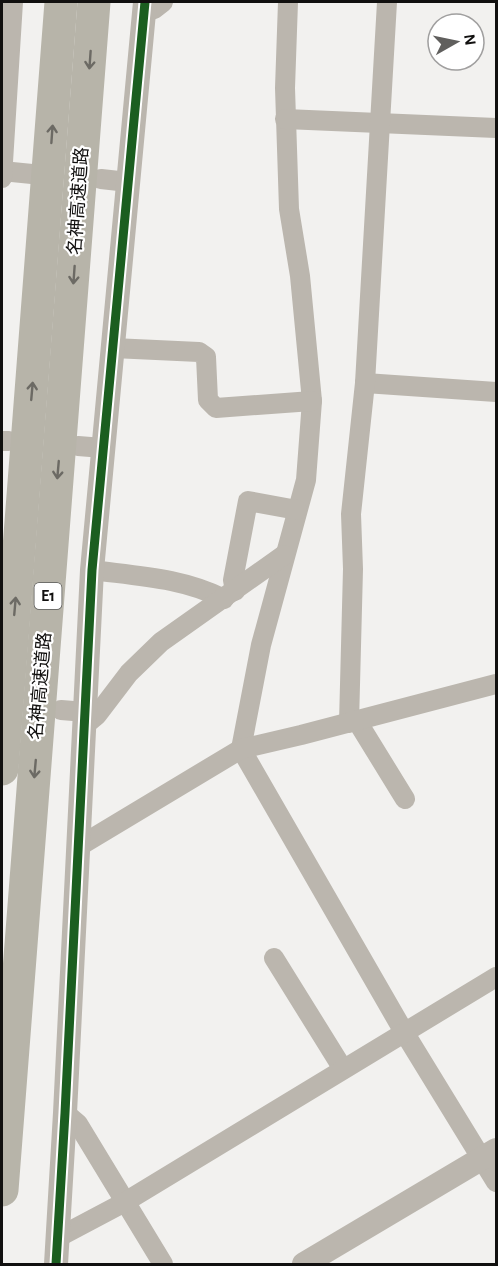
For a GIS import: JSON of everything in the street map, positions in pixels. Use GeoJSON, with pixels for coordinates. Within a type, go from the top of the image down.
{"type":"FeatureCollection","features":[{"type":"Feature","properties":{"kind":"highway","name":"名神高速道路"},"geometry":{"type":"LineString","coordinates":[[2,769],[61,2]]}},
{"type":"Feature","properties":{"kind":"highway","name":"名神高速道路"},"geometry":{"type":"LineString","coordinates":[[2,1190],[94,2]]}},
{"type":"Feature","properties":{"kind":"street"},"geometry":{"type":"LineString","coordinates":[[2,178],[13,2]]}},
{"type":"Feature","properties":{"kind":"street"},"geometry":{"type":"LineString","coordinates":[[288,2],[285,118],[289,209],[300,276],[312,401],[306,480],[261,645],[241,749],[404,1032],[490,1154],[496,1182]]}},
{"type":"Feature","properties":{"kind":"street"},"geometry":{"type":"LineString","coordinates":[[387,2],[365,383],[351,514],[353,722],[405,799]]}},
{"type":"Feature","properties":{"kind":"street"},"geometry":{"type":"LineString","coordinates":[[56,1264],[92,570],[128,182],[150,5]]}},
{"type":"Feature","properties":{"kind":"street"},"geometry":{"type":"LineString","coordinates":[[285,118],[496,128]]}},
{"type":"Feature","properties":{"kind":"street"},"geometry":{"type":"LineString","coordinates":[[2,171],[32,174]]}},
{"type":"Feature","properties":{"kind":"street"},"geometry":{"type":"LineString","coordinates":[[102,179],[128,182]]}},
{"type":"Feature","properties":{"kind":"street"},"geometry":{"type":"LineString","coordinates":[[113,348],[199,352],[206,357],[208,400],[216,408],[312,401]]}},
{"type":"Feature","properties":{"kind":"street"},"geometry":{"type":"LineString","coordinates":[[365,383],[496,392]]}},
{"type":"Feature","properties":{"kind":"street"},"geometry":{"type":"LineString","coordinates":[[78,446],[103,448]]}},
{"type":"Feature","properties":{"kind":"street"},"geometry":{"type":"LineString","coordinates":[[229,595],[248,501],[297,510]]}},
{"type":"Feature","properties":{"kind":"street"},"geometry":{"type":"LineString","coordinates":[[60,710],[86,719],[97,714],[129,673],[161,642],[284,555]]}},
{"type":"Feature","properties":{"kind":"street"},"geometry":{"type":"LineString","coordinates":[[92,570],[177,581],[229,595]]}},
{"type":"Feature","properties":{"kind":"street"},"geometry":{"type":"LineString","coordinates":[[78,847],[241,749],[496,684]]}},
{"type":"Feature","properties":{"kind":"street"},"geometry":{"type":"LineString","coordinates":[[274,958],[343,1069]]}},
{"type":"Feature","properties":{"kind":"street"},"geometry":{"type":"LineString","coordinates":[[57,1238],[125,1202],[496,977]]}},
{"type":"Feature","properties":{"kind":"street"},"geometry":{"type":"LineString","coordinates":[[65,1113],[78,1124],[163,1264]]}},
{"type":"Feature","properties":{"kind":"street"},"geometry":{"type":"LineString","coordinates":[[304,1264],[490,1154]]}},
{"type":"Feature","properties":{"kind":"cycle path"},"geometry":{"type":"LineString","coordinates":[[56,1264],[92,570],[145,2]]}}]}
